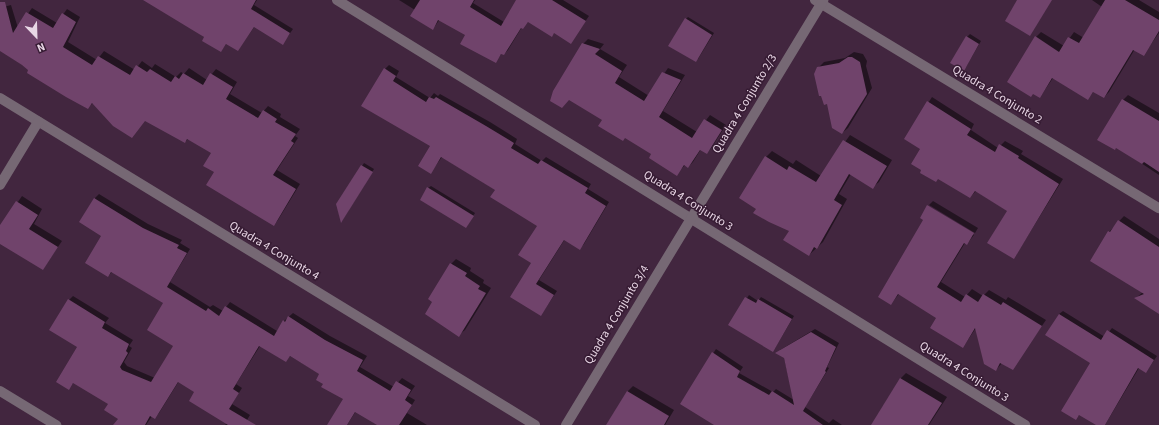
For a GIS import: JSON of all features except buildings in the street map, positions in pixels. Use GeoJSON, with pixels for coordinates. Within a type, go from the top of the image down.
{"type":"FeatureCollection","features":[{"type":"Feature","properties":{"kind":"street","name":"Quadra 4 Conjunto 3"},"geometry":{"type":"LineString","coordinates":[[337,0],[1025,425]]}},
{"type":"Feature","properties":{"kind":"street","name":"Quadra 4 Conjunto 2/3"},"geometry":{"type":"LineString","coordinates":[[692,218],[819,1]]}},
{"type":"Feature","properties":{"kind":"street","name":"Quadra 4 Conjunto 2"},"geometry":{"type":"LineString","coordinates":[[819,1],[1159,208]]}},
{"type":"Feature","properties":{"kind":"street","name":"Quadra 4 Conjunto 4"},"geometry":{"type":"LineString","coordinates":[[0,98],[535,425]]}},
{"type":"Feature","properties":{"kind":"street"},"geometry":{"type":"LineString","coordinates":[[0,185],[38,122]]}},
{"type":"Feature","properties":{"kind":"street","name":"Quadra 4 Conjunto 3/4"},"geometry":{"type":"LineString","coordinates":[[566,425],[692,218]]}},
{"type":"Feature","properties":{"kind":"street"},"geometry":{"type":"LineString","coordinates":[[0,391],[56,425]]}}]}
